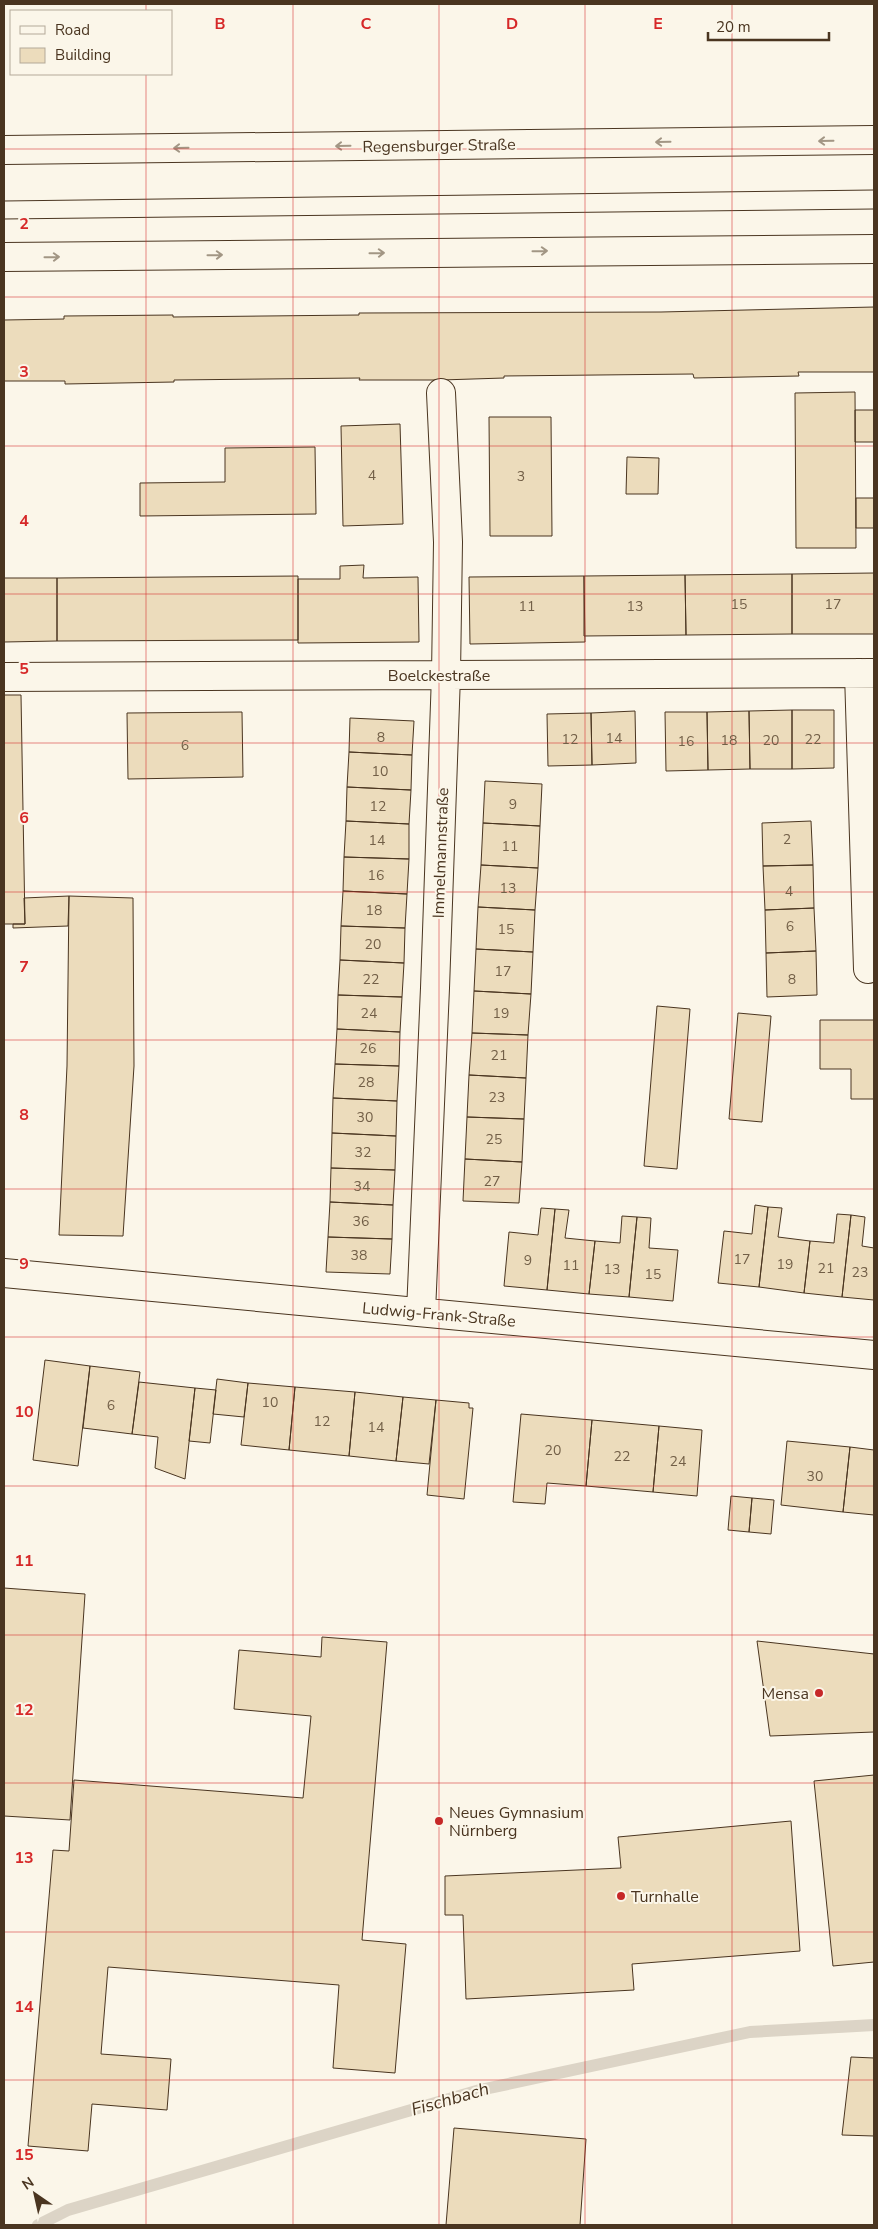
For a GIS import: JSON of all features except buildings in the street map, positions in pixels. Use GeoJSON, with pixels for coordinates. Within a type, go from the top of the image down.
{"type":"FeatureCollection","features":[{"type":"Feature","properties":{"kind":"street","name":"Regensburger Straße"},"geometry":{"type":"LineString","coordinates":[[4,150],[874,140]]}},
{"type":"Feature","properties":{"kind":"street"},"geometry":{"type":"LineString","coordinates":[[4,257],[874,249]]}},
{"type":"Feature","properties":{"kind":"street","name":"Immelmannstraße"},"geometry":{"type":"LineString","coordinates":[[421,1312],[435,998],[446,676],[448,542],[441,393]]}},
{"type":"Feature","properties":{"kind":"street"},"geometry":{"type":"LineString","coordinates":[[867,673],[868,969]]}},
{"type":"Feature","properties":{"kind":"street","name":"Boelckestraße"},"geometry":{"type":"LineString","coordinates":[[4,677],[867,673]]}},
{"type":"Feature","properties":{"kind":"street","name":"Ludwig-Frank-Straße"},"geometry":{"type":"LineString","coordinates":[[4,1273],[874,1355]]}},
{"type":"Feature","properties":{"kind":"waterway","name":"Fischbach"},"geometry":{"type":"LineString","coordinates":[[38,2225],[68,2210],[480,2090],[750,2032],[874,2025]]}},
{"type":"Feature","properties":{"kind":"tram line"},"geometry":{"type":"LineString","coordinates":[[4,201],[874,190]]}},
{"type":"Feature","properties":{"kind":"tram line"},"geometry":{"type":"LineString","coordinates":[[4,219],[874,209]]}},
{"type":"Feature","properties":{"kind":"place","name":"Mensa"},"geometry":{"type":"Point","coordinates":[819,1693]}},
{"type":"Feature","properties":{"kind":"place","name":"Neues Gymnasium Nürnberg"},"geometry":{"type":"Point","coordinates":[439,1821]}},
{"type":"Feature","properties":{"kind":"place","name":"Turnhalle"},"geometry":{"type":"Point","coordinates":[621,1896]}}]}
